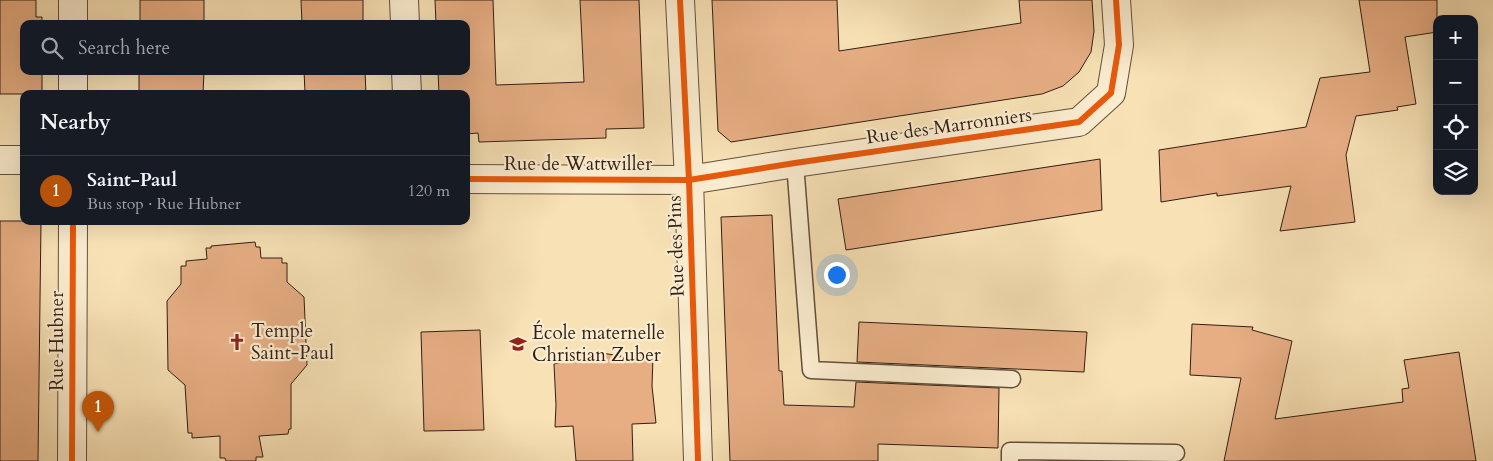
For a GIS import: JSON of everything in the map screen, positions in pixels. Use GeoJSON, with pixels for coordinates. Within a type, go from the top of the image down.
{"type":"FeatureCollection","features":[{"type":"Feature","properties":{"kind":"street"},"geometry":{"type":"LineString","coordinates":[[73,0],[73,20]]}},
{"type":"Feature","properties":{"kind":"street"},"geometry":{"type":"LineString","coordinates":[[404,0],[405,20]]}},
{"type":"Feature","properties":{"kind":"street","name":"Rue des Pins"},"geometry":{"type":"LineString","coordinates":[[680,0],[689,180],[698,461]]}},
{"type":"Feature","properties":{"kind":"street","name":"Rue des Marronniers"},"geometry":{"type":"LineString","coordinates":[[689,180],[1079,122],[1111,93],[1119,45],[1116,0]]}},
{"type":"Feature","properties":{"kind":"street"},"geometry":{"type":"LineString","coordinates":[[73,75],[73,90]]}},
{"type":"Feature","properties":{"kind":"street"},"geometry":{"type":"LineString","coordinates":[[406,75],[407,90]]}},
{"type":"Feature","properties":{"kind":"street"},"geometry":{"type":"LineString","coordinates":[[0,160],[20,160]]}},
{"type":"Feature","properties":{"kind":"street","name":"Rue de Wattwiller"},"geometry":{"type":"LineString","coordinates":[[470,178],[689,180]]}},
{"type":"Feature","properties":{"kind":"street","name":"Rue Hubner"},"geometry":{"type":"LineString","coordinates":[[72,461],[73,225]]}},
{"type":"Feature","properties":{"kind":"lane"},"geometry":{"type":"LineString","coordinates":[[795,163],[811,370],[1012,378]]}},
{"type":"Feature","properties":{"kind":"lane"},"geometry":{"type":"LineString","coordinates":[[1010,461],[1010,451],[1176,453]]}},
{"type":"Feature","properties":{"kind":"building"},"geometry":{"type":"Polygon","coordinates":[[[0,0],[36,0],[36,17],[42,17],[42,20],[20,20],[20,75],[42,75],[42,90],[20,90],[20,94],[0,94],[0,0]]]}},
{"type":"Feature","properties":{"kind":"building"},"geometry":{"type":"Polygon","coordinates":[[[140,0],[204,0],[204,20],[140,20],[140,0]]]}},
{"type":"Feature","properties":{"kind":"building"},"geometry":{"type":"Polygon","coordinates":[[[301,0],[363,0],[363,20],[302,20],[301,0]]]}},
{"type":"Feature","properties":{"kind":"building"},"geometry":{"type":"Polygon","coordinates":[[[435,0],[493,0],[496,85],[584,82],[580,0],[639,0],[644,128],[606,129],[606,138],[479,142],[478,133],[470,134],[470,90],[439,90],[438,75],[470,75],[470,20],[436,20],[435,0]]]}},
{"type":"Feature","properties":{"kind":"building"},"geometry":{"type":"Polygon","coordinates":[[[712,0],[837,0],[839,51],[1021,23],[1019,0],[1092,0],[1094,31],[1091,52],[1079,72],[1063,86],[1042,94],[731,142],[718,131],[712,0]]]}},
{"type":"Feature","properties":{"kind":"building"},"geometry":{"type":"Polygon","coordinates":[[[1359,0],[1437,0],[1437,15],[1433,15],[1433,33],[1405,37],[1416,104],[1397,107],[1398,110],[1356,116],[1346,155],[1355,222],[1280,231],[1291,186],[1217,196],[1217,193],[1161,202],[1159,150],[1306,127],[1320,78],[1370,72],[1359,0]]]}},
{"type":"Feature","properties":{"kind":"building"},"geometry":{"type":"Polygon","coordinates":[[[139,75],[204,75],[203,90],[139,90],[139,75]]]}},
{"type":"Feature","properties":{"kind":"building"},"geometry":{"type":"Polygon","coordinates":[[[304,75],[365,75],[366,90],[305,90],[304,75]]]}},
{"type":"Feature","properties":{"kind":"building"},"geometry":{"type":"Polygon","coordinates":[[[1100,159],[1102,210],[846,250],[838,199],[1100,159]]]}},
{"type":"Feature","properties":{"kind":"building"},"geometry":{"type":"Polygon","coordinates":[[[772,215],[779,371],[782,371],[784,405],[854,407],[856,382],[999,388],[998,448],[878,444],[878,461],[730,461],[721,217],[772,215]]]}},
{"type":"Feature","properties":{"kind":"building"},"geometry":{"type":"Polygon","coordinates":[[[0,221],[20,221],[20,225],[41,225],[38,461],[0,461],[0,221]]]}},
{"type":"Feature","properties":{"kind":"building","name":"Temple Saint-Paul"},"geometry":{"type":"Polygon","coordinates":[[[255,242],[256,247],[260,247],[261,258],[282,258],[282,263],[287,263],[287,282],[304,297],[307,365],[291,384],[291,429],[289,429],[288,434],[259,436],[263,457],[256,457],[256,461],[226,461],[225,458],[220,458],[220,436],[192,438],[192,433],[188,433],[185,385],[168,370],[167,301],[181,284],[181,266],[186,266],[186,261],[207,259],[206,248],[211,248],[211,246],[255,242]]]}},
{"type":"Feature","properties":{"kind":"building"},"geometry":{"type":"Polygon","coordinates":[[[859,322],[1087,332],[1084,372],[857,362],[859,322]]]}},
{"type":"Feature","properties":{"kind":"building"},"geometry":{"type":"Polygon","coordinates":[[[1192,324],[1253,327],[1252,330],[1292,341],[1275,419],[1403,402],[1402,389],[1409,388],[1404,360],[1459,352],[1476,461],[1224,461],[1241,378],[1190,375],[1192,324]]]}},
{"type":"Feature","properties":{"kind":"building"},"geometry":{"type":"Polygon","coordinates":[[[480,330],[484,430],[424,431],[421,332],[480,330]]]}},
{"type":"Feature","properties":{"kind":"building"},"geometry":{"type":"Polygon","coordinates":[[[602,353],[632,358],[653,357],[652,386],[656,423],[632,424],[633,461],[576,461],[573,426],[555,427],[554,364],[602,353]]]}},
{"type":"Feature","properties":{"kind":"cycle path"},"geometry":{"type":"LineString","coordinates":[[680,0],[689,180],[698,461]]}},
{"type":"Feature","properties":{"kind":"cycle path"},"geometry":{"type":"LineString","coordinates":[[470,179],[689,180],[1079,122],[1111,93],[1119,45],[1116,0]]}},
{"type":"Feature","properties":{"kind":"cycle path"},"geometry":{"type":"LineString","coordinates":[[72,461],[73,225]]}},
{"type":"Feature","properties":{"kind":"place","name":"Temple Saint-Paul"},"geometry":{"type":"Point","coordinates":[237,342]}},
{"type":"Feature","properties":{"kind":"place","name":"École maternelle Christian Zuber"},"geometry":{"type":"Point","coordinates":[518,344]}},
{"type":"Feature","properties":{"kind":"place","name":"Saint-Paul"},"geometry":{"type":"Point","coordinates":[98,432]}}]}
